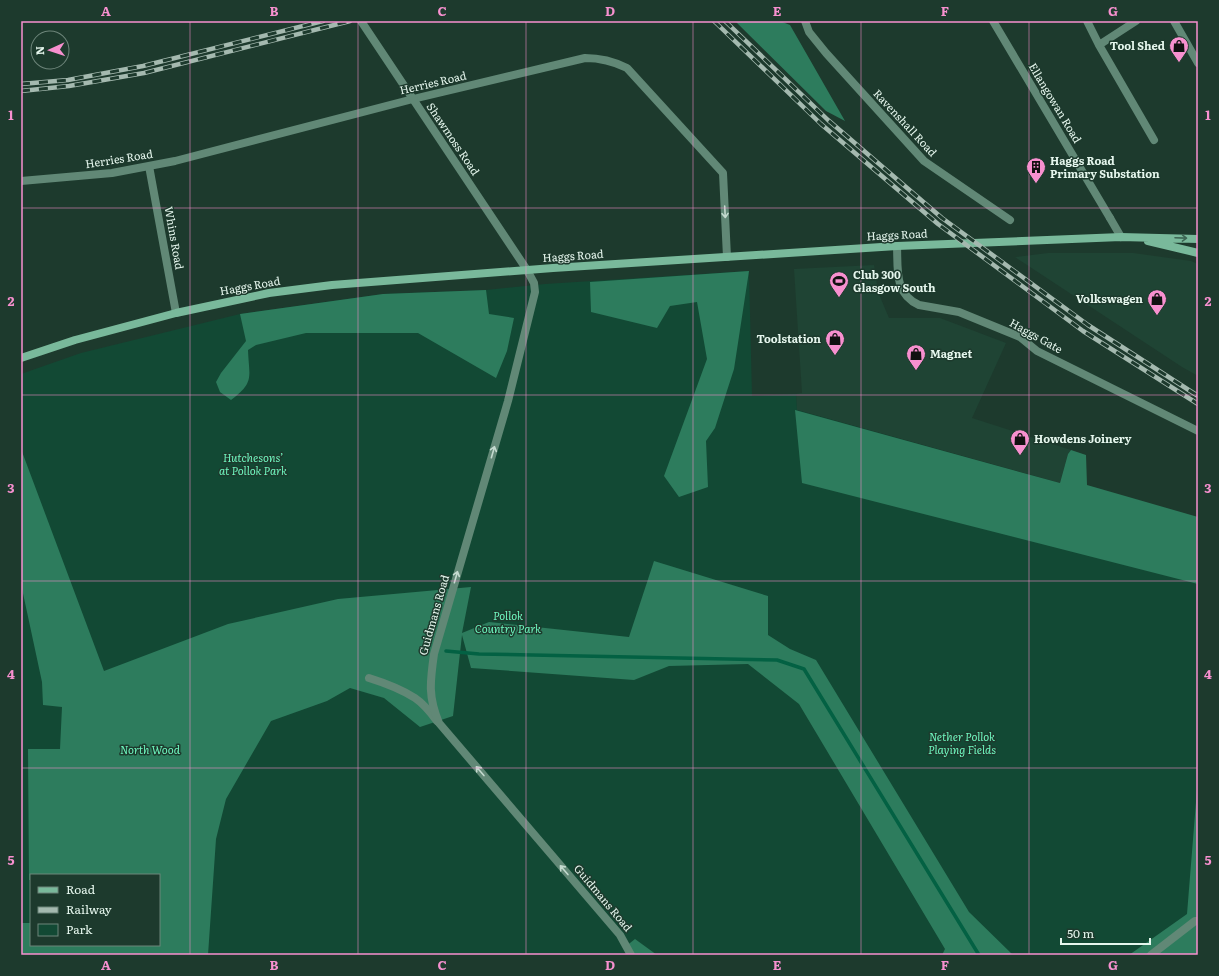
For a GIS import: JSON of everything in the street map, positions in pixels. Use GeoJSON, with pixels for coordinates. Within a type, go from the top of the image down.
{"type":"FeatureCollection","features":[{"type":"Feature","properties":{"kind":"main road","name":"Haggs Road"},"geometry":{"type":"LineString","coordinates":[[21,358],[75,340],[176,313],[234,299],[304,288],[527,270],[897,246],[1121,237],[1198,239]]}},
{"type":"Feature","properties":{"kind":"main road","name":"Haggs Road"},"geometry":{"type":"LineString","coordinates":[[1136,237],[1198,253]]}},
{"type":"Feature","properties":{"kind":"street","name":"Shawmoss Road"},"geometry":{"type":"LineString","coordinates":[[361,21],[527,270]]}},
{"type":"Feature","properties":{"kind":"street","name":"Ravenshall Road"},"geometry":{"type":"LineString","coordinates":[[805,21],[809,32],[826,53],[924,161],[1010,220]]}},
{"type":"Feature","properties":{"kind":"street","name":"Ellangowan Road"},"geometry":{"type":"LineString","coordinates":[[993,21],[1121,237]]}},
{"type":"Feature","properties":{"kind":"street"},"geometry":{"type":"LineString","coordinates":[[1087,21],[1099,45],[1154,140]]}},
{"type":"Feature","properties":{"kind":"street"},"geometry":{"type":"LineString","coordinates":[[1099,45],[1136,21]]}},
{"type":"Feature","properties":{"kind":"street"},"geometry":{"type":"LineString","coordinates":[[1174,21],[1198,63]]}},
{"type":"Feature","properties":{"kind":"street","name":"Herries Road"},"geometry":{"type":"LineString","coordinates":[[21,181],[97,175],[198,156],[413,99],[585,58],[595,58],[610,61],[626,68],[723,173],[727,257]]}},
{"type":"Feature","properties":{"kind":"street","name":"Whins Road"},"geometry":{"type":"LineString","coordinates":[[150,166],[176,313]]}},
{"type":"Feature","properties":{"kind":"street","name":"Haggs Gate"},"geometry":{"type":"LineString","coordinates":[[897,246],[900,284],[905,296],[912,302],[919,305],[959,312],[1020,337],[1038,350],[1198,431]]}},
{"type":"Feature","properties":{"kind":"street","name":"Guidmans Road"},"geometry":{"type":"LineString","coordinates":[[527,270],[534,283],[535,292],[508,401],[434,654],[430,688],[433,708],[439,723],[620,935],[631,955]]}},
{"type":"Feature","properties":{"kind":"street"},"geometry":{"type":"LineString","coordinates":[[369,678],[416,698],[428,709],[439,723]]}},
{"type":"Feature","properties":{"kind":"street"},"geometry":{"type":"LineString","coordinates":[[1151,955],[1198,921]]}},
{"type":"Feature","properties":{"kind":"shaded area"},"geometry":{"type":"Polygon","coordinates":[[[1048,253],[1133,253],[1191,261],[1198,264],[1198,376],[1015,257],[1048,253]]]}},
{"type":"Feature","properties":{"kind":"shaded area"},"geometry":{"type":"Polygon","coordinates":[[[874,265],[878,292],[889,318],[940,318],[1006,343],[972,418],[1071,450],[1068,454],[1060,483],[797,410],[796,394],[802,393],[794,269],[874,265]]]}},
{"type":"Feature","properties":{"kind":"green space"},"geometry":{"type":"Polygon","coordinates":[[[735,21],[780,21],[790,25],[845,121],[826,111],[735,21]]]}},
{"type":"Feature","properties":{"kind":"green space","name":"Pollok Country Park"},"geometry":{"type":"Polygon","coordinates":[[[749,271],[752,396],[796,394],[797,410],[1198,522],[1198,955],[21,955],[21,374],[81,353],[240,314],[383,294],[486,290],[545,284],[749,271]]]}},
{"type":"Feature","properties":{"kind":"green space"},"geometry":{"type":"Polygon","coordinates":[[[749,271],[734,369],[715,428],[706,441],[708,487],[679,497],[664,476],[707,359],[697,302],[670,306],[657,328],[591,312],[590,282],[749,271]]]}},
{"type":"Feature","properties":{"kind":"green space"},"geometry":{"type":"Polygon","coordinates":[[[486,290],[489,314],[514,318],[507,351],[496,378],[418,333],[306,333],[256,345],[248,350],[249,378],[244,388],[231,400],[220,392],[216,382],[221,373],[246,341],[240,314],[383,294],[486,290]]]}},
{"type":"Feature","properties":{"kind":"green space"},"geometry":{"type":"Polygon","coordinates":[[[795,410],[1060,483],[1068,454],[1071,450],[1086,455],[1087,485],[1198,517],[1198,584],[802,483],[795,410]]]}},
{"type":"Feature","properties":{"kind":"green space","name":"North Wood"},"geometry":{"type":"Polygon","coordinates":[[[21,449],[104,671],[228,624],[338,599],[471,587],[462,633],[489,622],[629,637],[654,561],[768,596],[768,635],[790,649],[816,660],[969,912],[1013,955],[942,955],[945,949],[799,704],[748,664],[669,666],[634,680],[471,668],[462,635],[453,716],[420,727],[384,698],[350,688],[327,701],[271,721],[226,799],[216,839],[208,955],[21,955],[21,923],[30,923],[30,946],[160,946],[160,874],[30,874],[29,880],[28,749],[60,749],[62,707],[43,705],[42,682],[21,584],[21,449]]]}},
{"type":"Feature","properties":{"kind":"green space"},"geometry":{"type":"Polygon","coordinates":[[[1198,777],[1198,955],[1129,955],[1187,914],[1198,777]]]}},
{"type":"Feature","properties":{"kind":"green space"},"geometry":{"type":"Polygon","coordinates":[[[635,939],[657,955],[627,955],[625,947],[635,939]]]}},
{"type":"Feature","properties":{"kind":"waterway"},"geometry":{"type":"LineString","coordinates":[[446,651],[479,654],[777,660],[804,669],[979,955]]}},
{"type":"Feature","properties":{"kind":"railway"},"geometry":{"type":"LineString","coordinates":[[21,84],[68,80],[143,66],[323,21]]}},
{"type":"Feature","properties":{"kind":"railway"},"geometry":{"type":"LineString","coordinates":[[21,91],[69,86],[144,73],[350,21]]}},
{"type":"Feature","properties":{"kind":"railway"},"geometry":{"type":"LineString","coordinates":[[714,21],[821,124],[938,224],[1083,331],[1198,404]]}},
{"type":"Feature","properties":{"kind":"railway"},"geometry":{"type":"LineString","coordinates":[[725,21],[828,120],[942,218],[1088,325],[1198,396]]}},
{"type":"Feature","properties":{"kind":"place","name":"Tool Shed"},"geometry":{"type":"Point","coordinates":[1179,63]}},
{"type":"Feature","properties":{"kind":"place","name":"Haggs Road Primary Substation"},"geometry":{"type":"Point","coordinates":[1036,184]}},
{"type":"Feature","properties":{"kind":"place","name":"Club 300 Glasgow South"},"geometry":{"type":"Point","coordinates":[839,298]}},
{"type":"Feature","properties":{"kind":"place","name":"Volkswagen"},"geometry":{"type":"Point","coordinates":[1157,316]}},
{"type":"Feature","properties":{"kind":"place","name":"Toolstation"},"geometry":{"type":"Point","coordinates":[835,356]}},
{"type":"Feature","properties":{"kind":"place","name":"Magnet"},"geometry":{"type":"Point","coordinates":[916,371]}},
{"type":"Feature","properties":{"kind":"place","name":"Howdens Joinery"},"geometry":{"type":"Point","coordinates":[1020,456]}},
{"type":"Feature","properties":{"kind":"park label","name":"Hutchesons’ at Pollok Park"},"geometry":{"type":"Point","coordinates":[253,464]}},
{"type":"Feature","properties":{"kind":"park label","name":"Nether Pollok Playing Fields"},"geometry":{"type":"Point","coordinates":[962,743]}}]}
